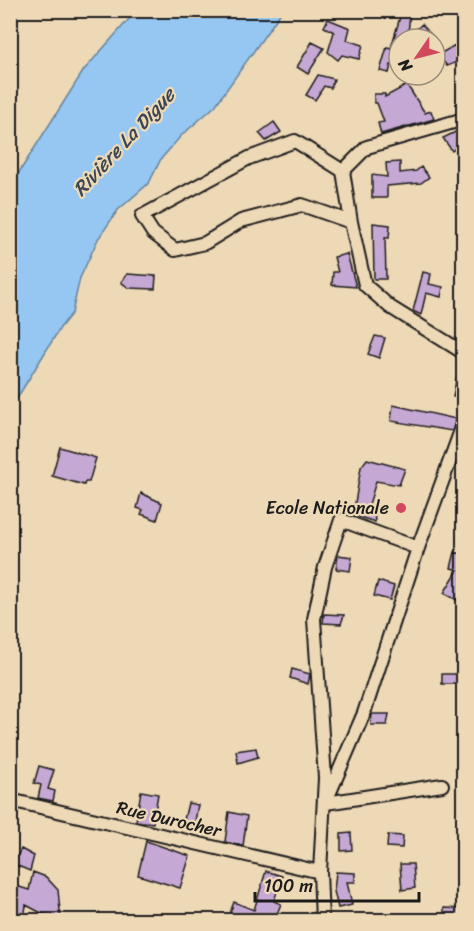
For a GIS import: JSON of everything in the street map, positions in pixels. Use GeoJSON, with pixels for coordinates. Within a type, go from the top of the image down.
{"type":"FeatureCollection","features":[{"type":"Feature","properties":{"kind":"street"},"geometry":{"type":"LineString","coordinates":[[344,171],[367,147],[464,119]]}},
{"type":"Feature","properties":{"kind":"street"},"geometry":{"type":"LineString","coordinates":[[344,171],[295,141],[249,158],[142,216],[153,233],[175,250],[205,243],[241,221],[302,205],[351,222]]}},
{"type":"Feature","properties":{"kind":"street"},"geometry":{"type":"LineString","coordinates":[[344,171],[351,222],[365,285],[390,307],[464,353]]}},
{"type":"Feature","properties":{"kind":"street"},"geometry":{"type":"LineString","coordinates":[[326,803],[364,713],[418,548],[464,422]]}},
{"type":"Feature","properties":{"kind":"street"},"geometry":{"type":"LineString","coordinates":[[322,921],[320,872],[326,803],[314,618],[325,567],[341,520],[418,548]]}},
{"type":"Feature","properties":{"kind":"street"},"geometry":{"type":"LineString","coordinates":[[326,803],[442,785]]}},
{"type":"Feature","properties":{"kind":"street","name":"Rue Durocher"},"geometry":{"type":"LineString","coordinates":[[10,800],[320,872]]}},
{"type":"Feature","properties":{"kind":"water","name":"Rivière La Digue"},"geometry":{"type":"Polygon","coordinates":[[[137,10],[282,11],[215,106],[181,136],[161,159],[149,183],[118,210],[98,239],[80,278],[72,313],[60,328],[11,408],[11,185],[84,70],[137,10]]]}},
{"type":"Feature","properties":{"kind":"building"},"geometry":{"type":"Polygon","coordinates":[[[402,10],[410,10],[409,27],[397,27],[402,10]]]}},
{"type":"Feature","properties":{"kind":"building"},"geometry":{"type":"Polygon","coordinates":[[[328,19],[350,28],[347,40],[363,45],[359,59],[342,55],[338,60],[328,52],[334,32],[324,27],[328,19]]]}},
{"type":"Feature","properties":{"kind":"building"},"geometry":{"type":"Polygon","coordinates":[[[312,42],[324,48],[308,74],[297,67],[312,42]]]}},
{"type":"Feature","properties":{"kind":"building"},"geometry":{"type":"Polygon","coordinates":[[[455,45],[462,60],[447,66],[447,50],[455,45]]]}},
{"type":"Feature","properties":{"kind":"building"},"geometry":{"type":"Polygon","coordinates":[[[387,47],[387,73],[380,71],[387,47]]]}},
{"type":"Feature","properties":{"kind":"building"},"geometry":{"type":"Polygon","coordinates":[[[318,75],[334,79],[331,88],[324,86],[315,100],[306,95],[318,75]]]}},
{"type":"Feature","properties":{"kind":"building"},"geometry":{"type":"Polygon","coordinates":[[[403,87],[408,87],[425,113],[431,111],[434,119],[381,134],[378,123],[384,122],[377,103],[374,103],[374,94],[385,94],[385,97],[403,87]]]}},
{"type":"Feature","properties":{"kind":"building"},"geometry":{"type":"Polygon","coordinates":[[[274,122],[281,132],[266,141],[259,133],[274,122]]]}},
{"type":"Feature","properties":{"kind":"building"},"geometry":{"type":"Polygon","coordinates":[[[464,128],[464,142],[452,151],[443,138],[464,128]]]}},
{"type":"Feature","properties":{"kind":"building"},"geometry":{"type":"Polygon","coordinates":[[[400,162],[400,173],[416,171],[421,167],[429,177],[421,183],[387,186],[387,198],[372,198],[372,175],[387,177],[386,163],[400,162]]]}},
{"type":"Feature","properties":{"kind":"building"},"geometry":{"type":"Polygon","coordinates":[[[373,223],[390,225],[389,238],[385,238],[386,279],[374,279],[373,223]]]}},
{"type":"Feature","properties":{"kind":"building"},"geometry":{"type":"Polygon","coordinates":[[[347,254],[356,287],[332,285],[333,272],[338,272],[334,257],[347,254]]]}},
{"type":"Feature","properties":{"kind":"building"},"geometry":{"type":"Polygon","coordinates":[[[423,272],[431,274],[429,284],[443,287],[441,297],[426,293],[421,315],[413,311],[423,272]]]}},
{"type":"Feature","properties":{"kind":"building"},"geometry":{"type":"Polygon","coordinates":[[[127,274],[156,276],[155,289],[129,288],[121,282],[127,274]]]}},
{"type":"Feature","properties":{"kind":"building"},"geometry":{"type":"Polygon","coordinates":[[[375,336],[385,338],[379,358],[368,354],[375,336]]]}},
{"type":"Feature","properties":{"kind":"building"},"geometry":{"type":"Polygon","coordinates":[[[459,365],[464,365],[464,399],[453,397],[459,365]]]}},
{"type":"Feature","properties":{"kind":"building"},"geometry":{"type":"Polygon","coordinates":[[[393,405],[456,419],[452,431],[391,421],[393,405]]]}},
{"type":"Feature","properties":{"kind":"building"},"geometry":{"type":"Polygon","coordinates":[[[60,447],[96,458],[89,482],[85,482],[84,485],[52,476],[60,447]]]}},
{"type":"Feature","properties":{"kind":"building"},"geometry":{"type":"Polygon","coordinates":[[[367,459],[405,469],[399,485],[376,481],[368,508],[374,511],[375,522],[353,515],[361,467],[367,459]]]}},
{"type":"Feature","properties":{"kind":"building"},"geometry":{"type":"Polygon","coordinates":[[[141,493],[162,503],[157,520],[141,514],[143,510],[137,508],[141,493]]]}},
{"type":"Feature","properties":{"kind":"building"},"geometry":{"type":"Polygon","coordinates":[[[455,552],[464,555],[464,604],[444,593],[458,570],[451,568],[455,552]]]}},
{"type":"Feature","properties":{"kind":"building"},"geometry":{"type":"Polygon","coordinates":[[[338,555],[352,557],[350,571],[336,569],[338,555]]]}},
{"type":"Feature","properties":{"kind":"building"},"geometry":{"type":"Polygon","coordinates":[[[378,581],[394,586],[390,600],[374,596],[378,581]]]}},
{"type":"Feature","properties":{"kind":"building"},"geometry":{"type":"Polygon","coordinates":[[[324,614],[344,615],[341,624],[323,623],[324,614]]]}},
{"type":"Feature","properties":{"kind":"building"},"geometry":{"type":"Polygon","coordinates":[[[292,669],[310,674],[308,684],[290,678],[292,669]]]}},
{"type":"Feature","properties":{"kind":"building"},"geometry":{"type":"Polygon","coordinates":[[[442,674],[461,674],[461,684],[442,684],[442,674]]]}},
{"type":"Feature","properties":{"kind":"building"},"geometry":{"type":"Polygon","coordinates":[[[372,714],[389,714],[387,725],[371,725],[372,714]]]}},
{"type":"Feature","properties":{"kind":"building"},"geometry":{"type":"Polygon","coordinates":[[[256,748],[258,757],[238,763],[236,751],[256,748]]]}},
{"type":"Feature","properties":{"kind":"building"},"geometry":{"type":"Polygon","coordinates":[[[39,766],[54,770],[48,789],[55,791],[53,801],[38,798],[41,785],[34,783],[39,766]]]}},
{"type":"Feature","properties":{"kind":"building"},"geometry":{"type":"Polygon","coordinates":[[[141,791],[158,794],[153,823],[136,821],[141,791]]]}},
{"type":"Feature","properties":{"kind":"building"},"geometry":{"type":"Polygon","coordinates":[[[188,803],[198,805],[194,826],[183,824],[188,803]]]}},
{"type":"Feature","properties":{"kind":"building"},"geometry":{"type":"Polygon","coordinates":[[[229,812],[247,816],[243,846],[225,842],[229,812]]]}},
{"type":"Feature","properties":{"kind":"building"},"geometry":{"type":"Polygon","coordinates":[[[351,833],[352,850],[341,851],[341,834],[351,833]]]}},
{"type":"Feature","properties":{"kind":"building"},"geometry":{"type":"Polygon","coordinates":[[[388,835],[403,836],[402,848],[387,847],[388,835]]]}},
{"type":"Feature","properties":{"kind":"building"},"geometry":{"type":"Polygon","coordinates":[[[146,841],[190,856],[180,888],[138,875],[146,841]]]}},
{"type":"Feature","properties":{"kind":"building"},"geometry":{"type":"Polygon","coordinates":[[[21,849],[34,856],[30,871],[13,864],[21,849]]]}},
{"type":"Feature","properties":{"kind":"building"},"geometry":{"type":"Polygon","coordinates":[[[400,864],[413,864],[415,888],[402,890],[400,864]]]}},
{"type":"Feature","properties":{"kind":"building"},"geometry":{"type":"Polygon","coordinates":[[[266,871],[282,876],[274,901],[281,904],[274,921],[227,921],[234,902],[254,910],[266,871]]]}},
{"type":"Feature","properties":{"kind":"building"},"geometry":{"type":"Polygon","coordinates":[[[33,872],[46,877],[58,890],[61,921],[51,921],[51,918],[26,905],[24,920],[14,916],[10,884],[29,890],[33,872]]]}},
{"type":"Feature","properties":{"kind":"building"},"geometry":{"type":"Polygon","coordinates":[[[336,872],[355,873],[355,882],[347,882],[352,905],[338,908],[334,891],[336,872]]]}},
{"type":"Feature","properties":{"kind":"building"},"geometry":{"type":"Polygon","coordinates":[[[444,908],[464,909],[464,921],[444,921],[444,908]]]}},
{"type":"Feature","properties":{"kind":"place","name":"Ecole Nationale"},"geometry":{"type":"Point","coordinates":[401,508]}}]}
